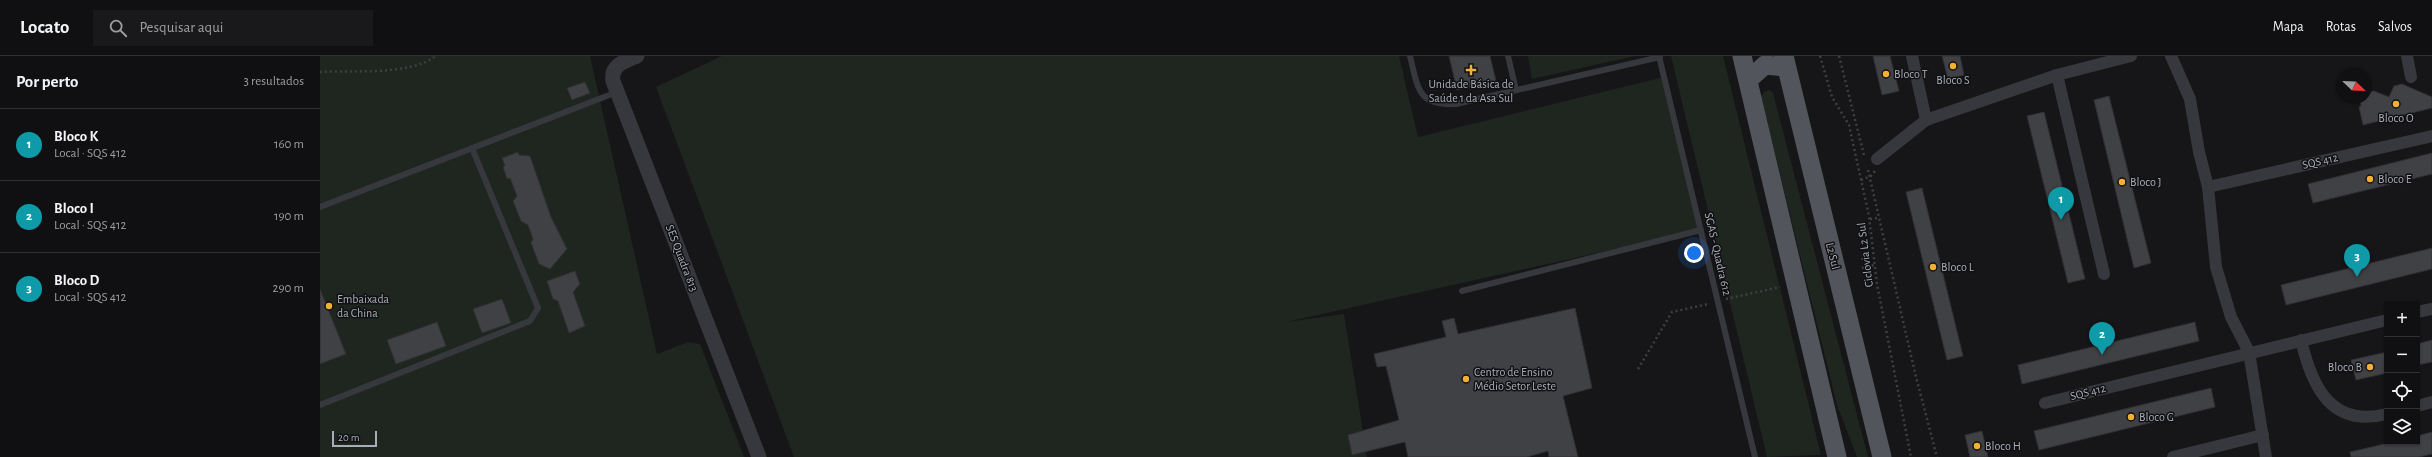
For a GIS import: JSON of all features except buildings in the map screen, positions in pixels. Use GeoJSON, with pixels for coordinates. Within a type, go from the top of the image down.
{"type":"FeatureCollection","features":[{"type":"Feature","properties":{"kind":"main road"},"geometry":{"type":"LineString","coordinates":[[1742,56],[1836,457]]}},
{"type":"Feature","properties":{"kind":"main road"},"geometry":{"type":"LineString","coordinates":[[1748,80],[1765,65],[1785,61]]}},
{"type":"Feature","properties":{"kind":"main road","name":"L2 Sul"},"geometry":{"type":"LineString","coordinates":[[1785,61],[1882,457]]}},
{"type":"Feature","properties":{"kind":"street","name":"SES Quadra 813"},"geometry":{"type":"LineString","coordinates":[[637,56],[622,62],[613,72],[618,92],[759,457]]}},
{"type":"Feature","properties":{"kind":"street"},"geometry":{"type":"LineString","coordinates":[[1912,56],[1926,120]]}},
{"type":"Feature","properties":{"kind":"street"},"geometry":{"type":"LineString","coordinates":[[1871,160],[1926,120],[2057,75],[2091,60],[2131,56]]}},
{"type":"Feature","properties":{"kind":"street"},"geometry":{"type":"LineString","coordinates":[[2171,56],[2190,100],[2199,152],[2208,187],[2216,268],[2232,317],[2249,352],[2266,457]]}},
{"type":"Feature","properties":{"kind":"street"},"geometry":{"type":"LineString","coordinates":[[2407,56],[2411,76]]}},
{"type":"Feature","properties":{"kind":"street"},"geometry":{"type":"LineString","coordinates":[[2057,75],[2104,274]]}},
{"type":"Feature","properties":{"kind":"street","name":"SQS 412"},"geometry":{"type":"LineString","coordinates":[[2208,187],[2432,136]]}},
{"type":"Feature","properties":{"kind":"street"},"geometry":{"type":"LineString","coordinates":[[2420,311],[2432,309]]}},
{"type":"Feature","properties":{"kind":"street","name":"SQS 412"},"geometry":{"type":"LineString","coordinates":[[2045,403],[2249,352],[2384,321]]}},
{"type":"Feature","properties":{"kind":"street"},"geometry":{"type":"LineString","coordinates":[[2300,340],[2307,367],[2320,392],[2338,410],[2353,416],[2371,418],[2384,415]]}},
{"type":"Feature","properties":{"kind":"street"},"geometry":{"type":"LineString","coordinates":[[2420,405],[2432,402]]}},
{"type":"Feature","properties":{"kind":"street"},"geometry":{"type":"LineString","coordinates":[[2173,457],[2263,434]]}},
{"type":"Feature","properties":{"kind":"lane"},"geometry":{"type":"LineString","coordinates":[[1410,56],[1418,91],[1431,102],[1441,105],[1456,104],[1659,57]]}},
{"type":"Feature","properties":{"kind":"lane"},"geometry":{"type":"LineString","coordinates":[[1508,56],[1516,90]]}},
{"type":"Feature","properties":{"kind":"lane","name":"SGAS - Quadra 612"},"geometry":{"type":"LineString","coordinates":[[1659,57],[1755,457]]}},
{"type":"Feature","properties":{"kind":"lane"},"geometry":{"type":"LineString","coordinates":[[320,207],[618,92]]}},
{"type":"Feature","properties":{"kind":"lane"},"geometry":{"type":"LineString","coordinates":[[320,405],[530,321],[538,308],[472,148]]}},
{"type":"Feature","properties":{"kind":"lane"},"geometry":{"type":"LineString","coordinates":[[1462,291],[1700,230]]}},
{"type":"Feature","properties":{"kind":"path"},"geometry":{"type":"LineString","coordinates":[[320,72],[398,68],[428,62],[436,56]]}},
{"type":"Feature","properties":{"kind":"path","name":"Ciclovia L2 Sul"},"geometry":{"type":"LineString","coordinates":[[1820,56],[1832,97],[1849,125],[1870,220],[1874,265],[1911,457]]}},
{"type":"Feature","properties":{"kind":"path"},"geometry":{"type":"LineString","coordinates":[[1840,56],[1871,160]]}},
{"type":"Feature","properties":{"kind":"path"},"geometry":{"type":"LineString","coordinates":[[1868,169],[1878,218],[1937,457]]}},
{"type":"Feature","properties":{"kind":"path"},"geometry":{"type":"LineString","coordinates":[[1870,220],[1878,218]]}},
{"type":"Feature","properties":{"kind":"path"},"geometry":{"type":"LineString","coordinates":[[1862,268],[1874,265]]}},
{"type":"Feature","properties":{"kind":"path"},"geometry":{"type":"LineString","coordinates":[[1638,369],[1672,312],[1783,286]]}},
{"type":"Feature","properties":{"kind":"shaded area"},"geometry":{"type":"Polygon","coordinates":[[[320,56],[590,56],[657,354],[688,342],[700,344],[744,457],[320,457],[320,56]]]}},
{"type":"Feature","properties":{"kind":"shaded area"},"geometry":{"type":"Polygon","coordinates":[[[722,56],[1399,56],[1418,137],[1664,77],[1701,230],[1286,322],[1344,314],[1367,457],[794,457],[656,87],[722,56]]]}},
{"type":"Feature","properties":{"kind":"shaded area"},"geometry":{"type":"Polygon","coordinates":[[[1528,56],[1635,56],[1532,79],[1528,56]]]}},
{"type":"Feature","properties":{"kind":"shaded area"},"geometry":{"type":"Polygon","coordinates":[[[1671,56],[1723,56],[1821,455],[1767,457],[1671,56]]]}},
{"type":"Feature","properties":{"kind":"shaded area"},"geometry":{"type":"Polygon","coordinates":[[[1769,90],[1773,93],[1868,457],[1857,457],[1837,405],[1761,97],[1764,92],[1769,90]]]}},
{"type":"Feature","properties":{"kind":"place","name":"Bloco S"},"geometry":{"type":"Point","coordinates":[1953,66]}},
{"type":"Feature","properties":{"kind":"place","name":"Unidade Básica de Saúde 1 da Asa Sul"},"geometry":{"type":"Point","coordinates":[1471,70]}},
{"type":"Feature","properties":{"kind":"place","name":"Bloco T"},"geometry":{"type":"Point","coordinates":[1886,74]}},
{"type":"Feature","properties":{"kind":"place","name":"Bloco O"},"geometry":{"type":"Point","coordinates":[2396,104]}},
{"type":"Feature","properties":{"kind":"place","name":"Bloco E"},"geometry":{"type":"Point","coordinates":[2370,179]}},
{"type":"Feature","properties":{"kind":"place","name":"Bloco J"},"geometry":{"type":"Point","coordinates":[2122,182]}},
{"type":"Feature","properties":{"kind":"place","name":"Bloco K"},"geometry":{"type":"Point","coordinates":[2061,220]}},
{"type":"Feature","properties":{"kind":"place","name":"Bloco L"},"geometry":{"type":"Point","coordinates":[1933,267]}},
{"type":"Feature","properties":{"kind":"place","name":"Bloco D"},"geometry":{"type":"Point","coordinates":[2357,277]}},
{"type":"Feature","properties":{"kind":"place","name":"Embaixada da China"},"geometry":{"type":"Point","coordinates":[329,306]}},
{"type":"Feature","properties":{"kind":"place","name":"Bloco I"},"geometry":{"type":"Point","coordinates":[2102,355]}},
{"type":"Feature","properties":{"kind":"place","name":"Bloco B"},"geometry":{"type":"Point","coordinates":[2370,367]}},
{"type":"Feature","properties":{"kind":"place","name":"Centro de Ensino Médio Setor Leste"},"geometry":{"type":"Point","coordinates":[1466,379]}},
{"type":"Feature","properties":{"kind":"place","name":"Bloco G"},"geometry":{"type":"Point","coordinates":[2131,417]}},
{"type":"Feature","properties":{"kind":"place","name":"Bloco H"},"geometry":{"type":"Point","coordinates":[1977,446]}}]}
